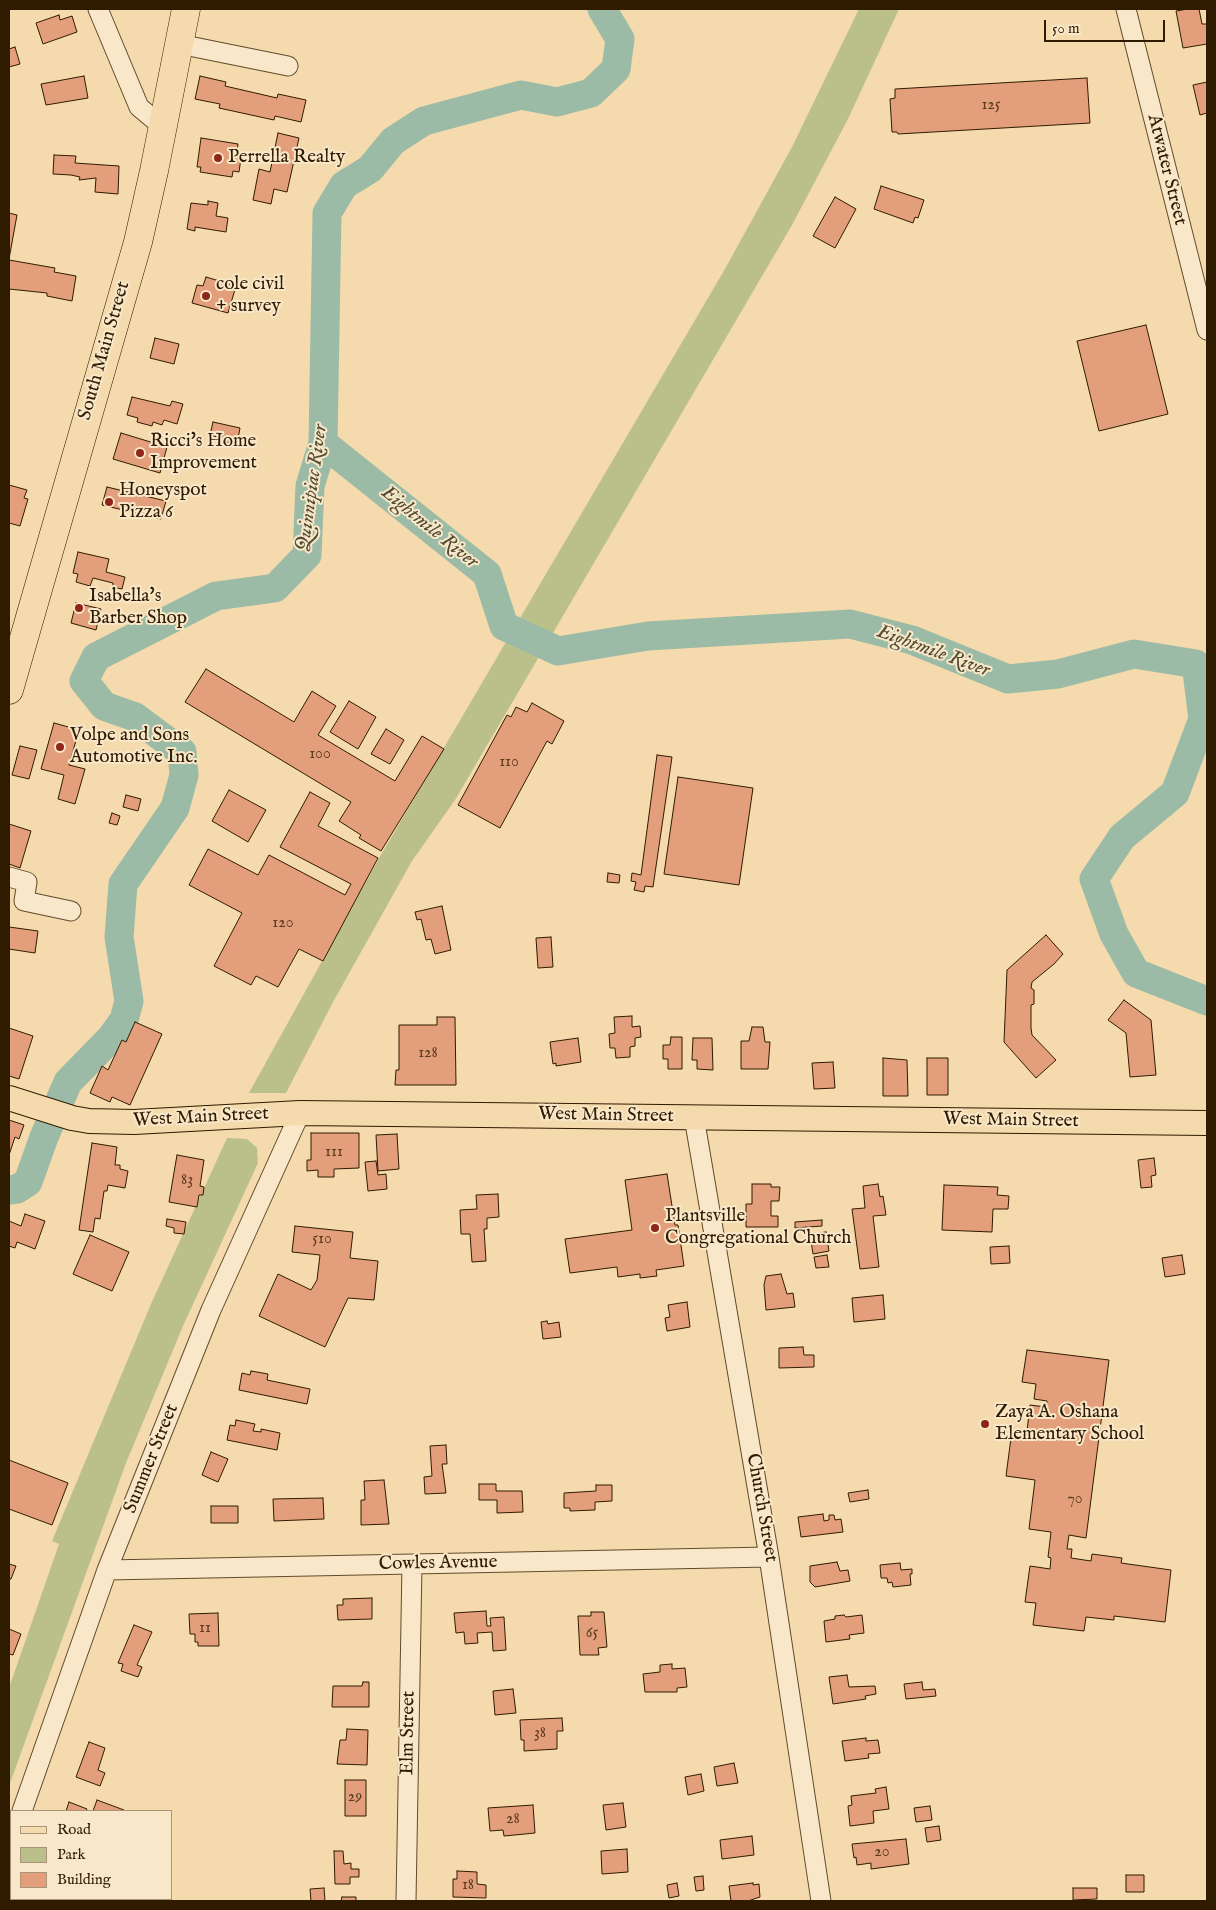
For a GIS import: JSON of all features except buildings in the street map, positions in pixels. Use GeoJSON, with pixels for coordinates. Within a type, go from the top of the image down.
{"type":"FeatureCollection","features":[{"type":"Feature","properties":{"kind":"highway","name":"South Main Street"},"geometry":{"type":"LineString","coordinates":[[9,690],[138,242],[186,9]]}},
{"type":"Feature","properties":{"kind":"main road","name":"West Main Street"},"geometry":{"type":"LineString","coordinates":[[9,1098],[72,1118],[89,1121],[134,1122],[300,1113],[1207,1123]]}},
{"type":"Feature","properties":{"kind":"street"},"geometry":{"type":"LineString","coordinates":[[98,9],[139,107],[163,127]]}},
{"type":"Feature","properties":{"kind":"street","name":"Atwater Street"},"geometry":{"type":"LineString","coordinates":[[1126,9],[1207,330]]}},
{"type":"Feature","properties":{"kind":"street"},"geometry":{"type":"LineString","coordinates":[[180,44],[288,66]]}},
{"type":"Feature","properties":{"kind":"street"},"geometry":{"type":"LineString","coordinates":[[9,877],[27,882],[24,901],[72,911]]}},
{"type":"Feature","properties":{"kind":"street","name":"Summer Street"},"geometry":{"type":"LineString","coordinates":[[22,1810],[107,1570],[211,1310],[300,1113]]}},
{"type":"Feature","properties":{"kind":"street","name":"Church Street"},"geometry":{"type":"LineString","coordinates":[[694,1117],[769,1557],[821,1901]]}},
{"type":"Feature","properties":{"kind":"street","name":"Cowles Avenue"},"geometry":{"type":"LineString","coordinates":[[107,1570],[769,1557]]}},
{"type":"Feature","properties":{"kind":"street","name":"Elm Street"},"geometry":{"type":"LineString","coordinates":[[406,1901],[412,1565]]}},
{"type":"Feature","properties":{"kind":"green space"},"geometry":{"type":"Polygon","coordinates":[[[859,9],[899,9],[848,119],[792,225],[455,800],[412,861],[333,1002],[286,1093],[249,1093],[378,860],[725,269],[792,147],[859,9]]]}},
{"type":"Feature","properties":{"kind":"green space"},"geometry":{"type":"Polygon","coordinates":[[[227,1138],[247,1139],[257,1148],[258,1163],[183,1326],[126,1463],[9,1786],[9,1688],[59,1544],[52,1541],[151,1304],[227,1138]]]}},
{"type":"Feature","properties":{"kind":"waterway","name":"Quinnipiac River"},"geometry":{"type":"LineString","coordinates":[[9,1190],[17,1189],[28,1182],[44,1137],[68,1082],[110,1039],[124,1020],[129,1001],[119,937],[123,884],[175,808],[184,775],[182,752],[135,717],[104,706],[84,681],[96,657],[216,596],[275,588],[307,555],[310,486],[323,443],[327,213],[344,185],[370,169],[393,141],[424,121],[521,95],[557,102],[591,93],[616,69],[620,39],[602,9]]}},
{"type":"Feature","properties":{"kind":"waterway","name":"Eightmile River"},"geometry":{"type":"LineString","coordinates":[[323,443],[487,574],[504,626],[558,651],[648,636],[850,624],[912,640],[1008,679],[1058,674],[1134,654],[1196,664],[1203,719],[1175,793],[1122,837],[1094,879],[1114,934],[1136,973],[1207,1001]]}},
{"type":"Feature","properties":{"kind":"place","name":"Perrella Realty"},"geometry":{"type":"Point","coordinates":[218,158]}},
{"type":"Feature","properties":{"kind":"place","name":"cole civil + survey"},"geometry":{"type":"Point","coordinates":[206,296]}},
{"type":"Feature","properties":{"kind":"place","name":"Ricci's Home Improvement"},"geometry":{"type":"Point","coordinates":[140,453]}},
{"type":"Feature","properties":{"kind":"place","name":"Honeyspot Pizza 6"},"geometry":{"type":"Point","coordinates":[109,502]}},
{"type":"Feature","properties":{"kind":"place","name":"Isabella's Barber Shop"},"geometry":{"type":"Point","coordinates":[79,608]}},
{"type":"Feature","properties":{"kind":"place","name":"Volpe and Sons Automotive Inc."},"geometry":{"type":"Point","coordinates":[60,747]}},
{"type":"Feature","properties":{"kind":"place","name":"Plantsville Congregational Church"},"geometry":{"type":"Point","coordinates":[655,1228]}},
{"type":"Feature","properties":{"kind":"place","name":"Zaya A. Oshana Elementary School"},"geometry":{"type":"Point","coordinates":[985,1424]}}]}
